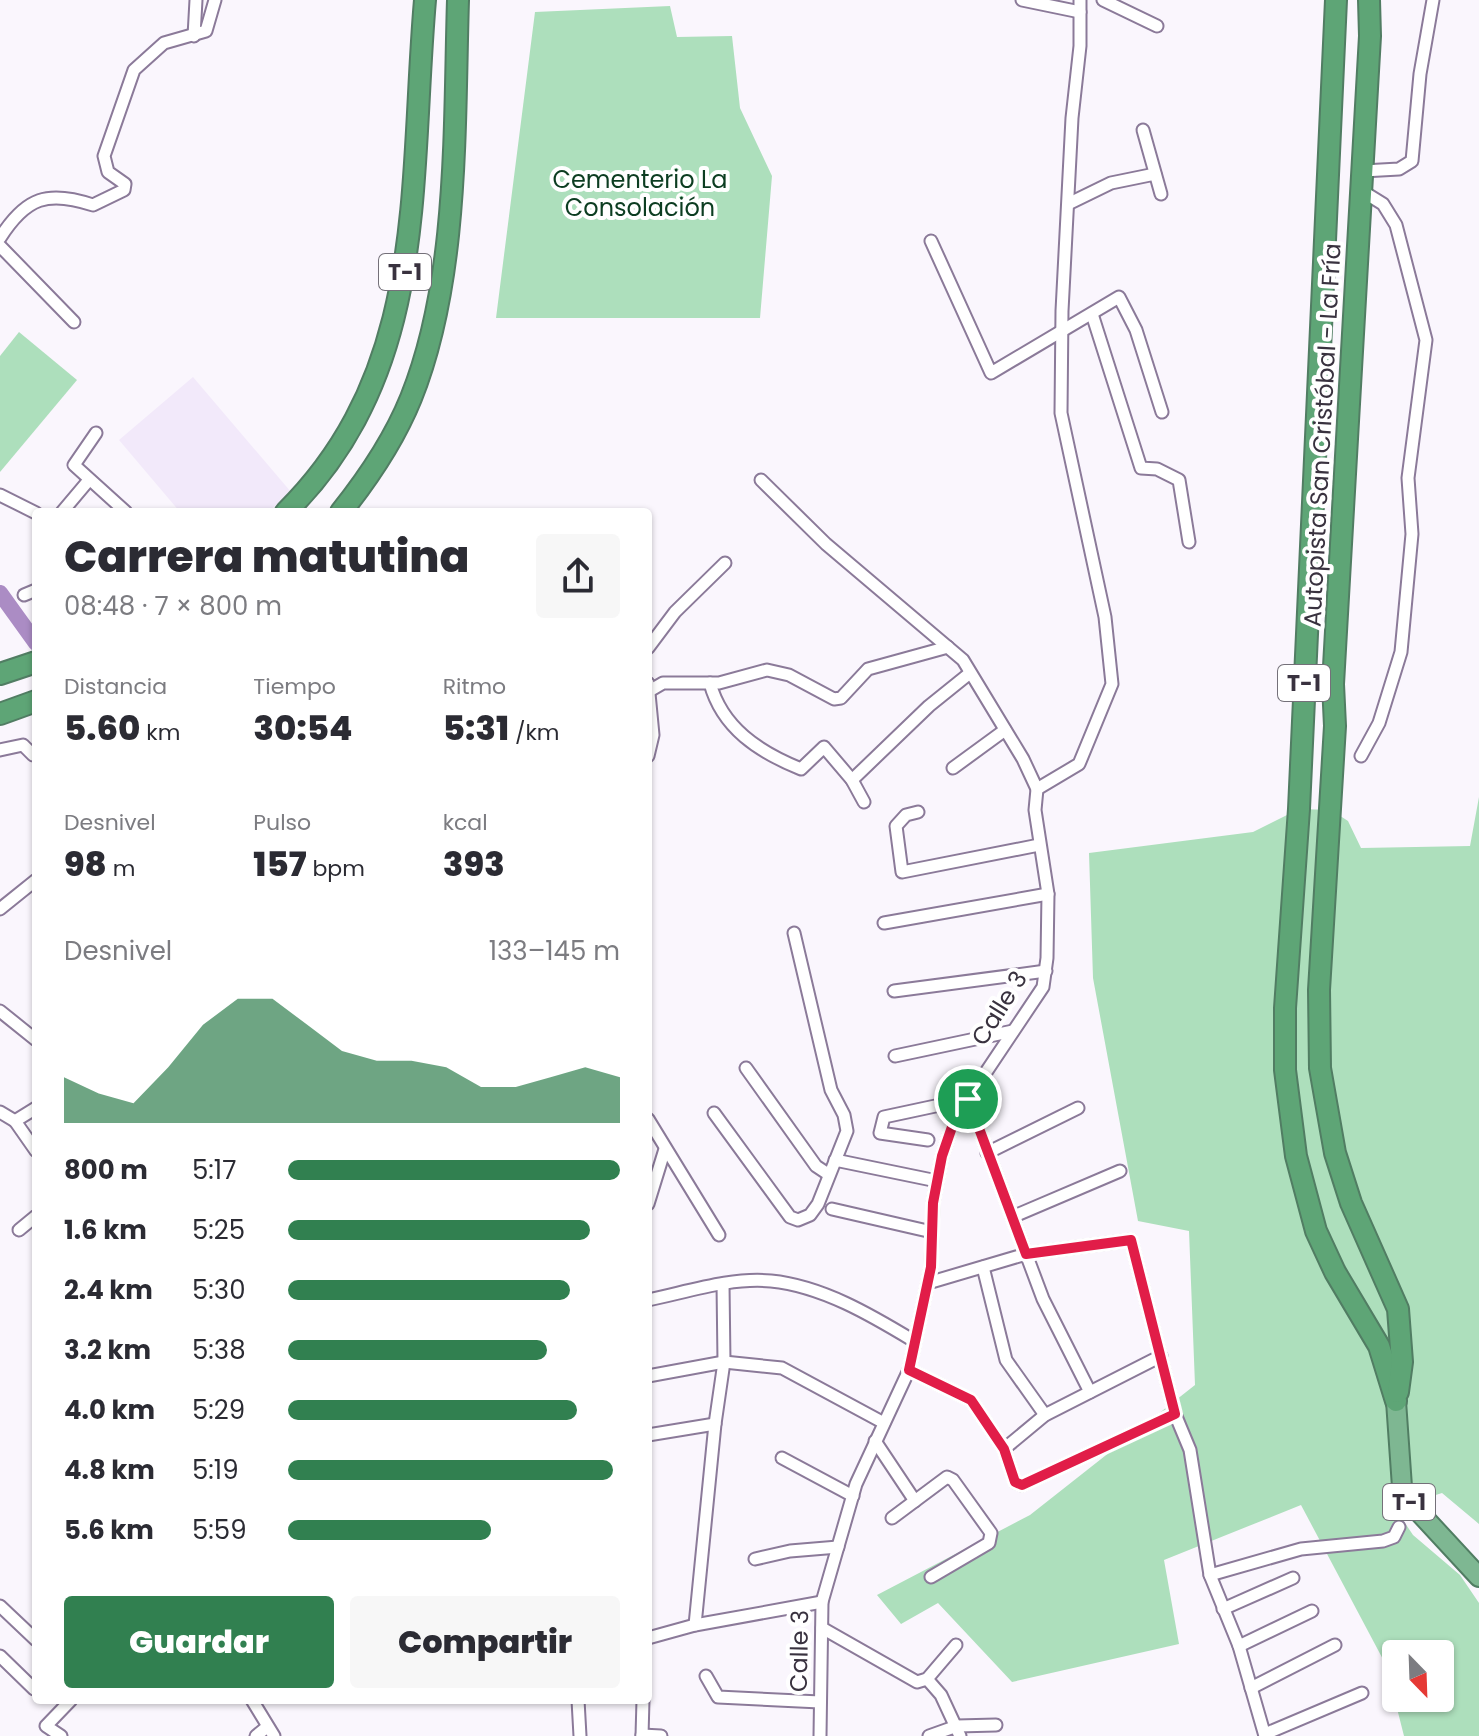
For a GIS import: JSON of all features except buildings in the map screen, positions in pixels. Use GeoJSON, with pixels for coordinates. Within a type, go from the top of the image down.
{"type":"FeatureCollection","features":[{"type":"Feature","properties":{"kind":"highway","name":"T-1"},"geometry":{"type":"LineString","coordinates":[[290,508],[325,470],[349,434],[382,363],[402,293],[409,244],[425,0]]}},
{"type":"Feature","properties":{"kind":"highway","name":"T-1"},"geometry":{"type":"LineString","coordinates":[[344,508],[397,430],[420,372],[434,315],[446,237],[458,0]]}},
{"type":"Feature","properties":{"kind":"highway","name":"Autopista San Cristóbal - La Fría"},"geometry":{"type":"LineString","coordinates":[[1336,0],[1299,809],[1285,1008],[1285,1070],[1296,1156],[1316,1231],[1335,1272],[1379,1346],[1396,1401]]}},
{"type":"Feature","properties":{"kind":"highway","name":"Autopista San Cristóbal - La Fría"},"geometry":{"type":"LineString","coordinates":[[1369,0],[1362,181],[1333,684],[1335,726],[1319,1041],[1324,1094],[1335,1153],[1351,1203],[1398,1309],[1401,1326],[1396,1401]]}},
{"type":"Feature","properties":{"kind":"highway"},"geometry":{"type":"LineString","coordinates":[[0,674],[32,663]]}},
{"type":"Feature","properties":{"kind":"highway"},"geometry":{"type":"LineString","coordinates":[[0,714],[32,702]]}},
{"type":"Feature","properties":{"kind":"highway","name":"T-1"},"geometry":{"type":"LineString","coordinates":[[1396,1401],[1402,1487],[1406,1498],[1479,1577]]}},
{"type":"Feature","properties":{"kind":"street"},"geometry":{"type":"LineString","coordinates":[[194,36],[196,0]]}},
{"type":"Feature","properties":{"kind":"street"},"geometry":{"type":"LineString","coordinates":[[0,238],[12,218],[48,196],[59,195],[93,205],[124,190],[125,184],[108,172],[104,156],[134,70],[164,43],[206,31],[215,0]]}},
{"type":"Feature","properties":{"kind":"street"},"geometry":{"type":"LineString","coordinates":[[1022,0],[1080,6],[1061,329],[1063,431],[1105,617],[1112,684],[1079,764],[1037,789]]}},
{"type":"Feature","properties":{"kind":"street"},"geometry":{"type":"LineString","coordinates":[[1103,0],[1157,26]]}},
{"type":"Feature","properties":{"kind":"street"},"geometry":{"type":"LineString","coordinates":[[1361,756],[1379,723],[1401,652],[1412,534],[1408,478],[1426,340],[1396,225],[1383,204],[1362,181],[1399,169],[1412,161],[1420,74],[1433,0]]}},
{"type":"Feature","properties":{"kind":"street"},"geometry":{"type":"LineString","coordinates":[[1143,130],[1161,194]]}},
{"type":"Feature","properties":{"kind":"street"},"geometry":{"type":"LineString","coordinates":[[1070,203],[1111,183],[1155,174]]}},
{"type":"Feature","properties":{"kind":"street"},"geometry":{"type":"LineString","coordinates":[[0,209],[12,218]]}},
{"type":"Feature","properties":{"kind":"street"},"geometry":{"type":"LineString","coordinates":[[931,241],[991,373],[1119,297],[1136,330],[1162,412]]}},
{"type":"Feature","properties":{"kind":"street"},"geometry":{"type":"LineString","coordinates":[[0,246],[74,322]]}},
{"type":"Feature","properties":{"kind":"street"},"geometry":{"type":"LineString","coordinates":[[1092,314],[1141,468],[1157,469],[1179,480],[1189,542]]}},
{"type":"Feature","properties":{"kind":"street"},"geometry":{"type":"LineString","coordinates":[[96,433],[74,465],[121,508]]}},
{"type":"Feature","properties":{"kind":"street"},"geometry":{"type":"LineString","coordinates":[[65,508],[89,480]]}},
{"type":"Feature","properties":{"kind":"street","name":"Calle 3"},"geometry":{"type":"LineString","coordinates":[[761,480],[826,544],[963,660],[1037,789],[1035,810],[1048,894],[1046,971],[1039,995],[952,1127],[937,1181],[928,1283],[909,1370],[853,1496],[822,1602],[820,1736]]}},
{"type":"Feature","properties":{"kind":"street"},"geometry":{"type":"LineString","coordinates":[[0,495],[32,511]]}},
{"type":"Feature","properties":{"kind":"street"},"geometry":{"type":"LineString","coordinates":[[652,643],[675,612],[725,563]]}},
{"type":"Feature","properties":{"kind":"street"},"geometry":{"type":"LineString","coordinates":[[24,595],[32,592]]}},
{"type":"Feature","properties":{"kind":"street"},"geometry":{"type":"LineString","coordinates":[[652,687],[674,682],[710,683],[744,678],[767,670],[789,675],[834,699],[841,698],[868,669],[948,647]]}},
{"type":"Feature","properties":{"kind":"street"},"geometry":{"type":"LineString","coordinates":[[852,780],[929,706],[970,673]]}},
{"type":"Feature","properties":{"kind":"street"},"geometry":{"type":"LineString","coordinates":[[710,683],[716,704],[734,730],[779,760],[801,769],[824,747],[852,780],[864,802]]}},
{"type":"Feature","properties":{"kind":"street"},"geometry":{"type":"LineString","coordinates":[[652,719],[652,739]]}},
{"type":"Feature","properties":{"kind":"street"},"geometry":{"type":"LineString","coordinates":[[953,768],[1005,730]]}},
{"type":"Feature","properties":{"kind":"street"},"geometry":{"type":"LineString","coordinates":[[0,750],[23,745],[32,754]]}},
{"type":"Feature","properties":{"kind":"street"},"geometry":{"type":"LineString","coordinates":[[918,812],[906,815],[896,826],[902,872],[1039,845]]}},
{"type":"Feature","properties":{"kind":"street"},"geometry":{"type":"LineString","coordinates":[[0,909],[32,883]]}},
{"type":"Feature","properties":{"kind":"street"},"geometry":{"type":"LineString","coordinates":[[884,923],[1048,894]]}},
{"type":"Feature","properties":{"kind":"street"},"geometry":{"type":"LineString","coordinates":[[714,1113],[793,1220],[806,1217],[816,1208],[846,1138],[847,1126],[831,1090],[794,933]]}},
{"type":"Feature","properties":{"kind":"street"},"geometry":{"type":"LineString","coordinates":[[894,991],[1046,971]]}},
{"type":"Feature","properties":{"kind":"street"},"geometry":{"type":"LineString","coordinates":[[0,1011],[32,1037]]}},
{"type":"Feature","properties":{"kind":"street"},"geometry":{"type":"LineString","coordinates":[[895,1056],[1013,1031]]}},
{"type":"Feature","properties":{"kind":"street"},"geometry":{"type":"LineString","coordinates":[[746,1068],[816,1166],[828,1174]]}},
{"type":"Feature","properties":{"kind":"street"},"geometry":{"type":"LineString","coordinates":[[928,1140],[880,1133],[884,1117],[968,1099],[1057,1329],[1090,1392]]}},
{"type":"Feature","properties":{"kind":"street"},"geometry":{"type":"LineString","coordinates":[[987,1153],[1078,1108]]}},
{"type":"Feature","properties":{"kind":"street"},"geometry":{"type":"LineString","coordinates":[[15,1121],[32,1110]]}},
{"type":"Feature","properties":{"kind":"street"},"geometry":{"type":"LineString","coordinates":[[0,1112],[15,1121],[32,1145]]}},
{"type":"Feature","properties":{"kind":"street"},"geometry":{"type":"LineString","coordinates":[[652,1126],[719,1235]]}},
{"type":"Feature","properties":{"kind":"street"},"geometry":{"type":"LineString","coordinates":[[652,1191],[665,1149]]}},
{"type":"Feature","properties":{"kind":"street"},"geometry":{"type":"LineString","coordinates":[[835,1160],[937,1181]]}},
{"type":"Feature","properties":{"kind":"street"},"geometry":{"type":"LineString","coordinates":[[1012,1217],[1120,1171]]}},
{"type":"Feature","properties":{"kind":"street"},"geometry":{"type":"LineString","coordinates":[[832,1209],[932,1232]]}},
{"type":"Feature","properties":{"kind":"street"},"geometry":{"type":"LineString","coordinates":[[19,1230],[32,1219]]}},
{"type":"Feature","properties":{"kind":"street"},"geometry":{"type":"LineString","coordinates":[[928,1283],[1026,1254],[1131,1240],[1175,1414],[1190,1450],[1210,1575],[1239,1646],[1265,1735],[1362,1693]]}},
{"type":"Feature","properties":{"kind":"street"},"geometry":{"type":"LineString","coordinates":[[983,1267],[1006,1360],[1045,1415]]}},
{"type":"Feature","properties":{"kind":"street"},"geometry":{"type":"LineString","coordinates":[[652,1299],[723,1284],[770,1281],[803,1287],[844,1303],[914,1341]]}},
{"type":"Feature","properties":{"kind":"street"},"geometry":{"type":"LineString","coordinates":[[695,1625],[724,1362],[723,1284]]}},
{"type":"Feature","properties":{"kind":"street"},"geometry":{"type":"LineString","coordinates":[[1004,1449],[1045,1415],[1161,1356]]}},
{"type":"Feature","properties":{"kind":"street"},"geometry":{"type":"LineString","coordinates":[[652,1375],[724,1362],[782,1368],[884,1423]]}},
{"type":"Feature","properties":{"kind":"street"},"geometry":{"type":"LineString","coordinates":[[909,1370],[971,1400],[1004,1449],[1015,1482],[1022,1485],[1175,1414]]}},
{"type":"Feature","properties":{"kind":"street"},"geometry":{"type":"LineString","coordinates":[[652,1434],[715,1424]]}},
{"type":"Feature","properties":{"kind":"street"},"geometry":{"type":"LineString","coordinates":[[875,1441],[915,1501]]}},
{"type":"Feature","properties":{"kind":"street"},"geometry":{"type":"LineString","coordinates":[[782,1458],[853,1496]]}},
{"type":"Feature","properties":{"kind":"street"},"geometry":{"type":"LineString","coordinates":[[892,1518],[940,1479],[950,1477],[992,1535],[989,1543],[931,1577]]}},
{"type":"Feature","properties":{"kind":"street"},"geometry":{"type":"LineString","coordinates":[[1210,1575],[1301,1549],[1383,1541],[1394,1537],[1399,1527]]}},
{"type":"Feature","properties":{"kind":"street"},"geometry":{"type":"LineString","coordinates":[[755,1559],[790,1551],[838,1547]]}},
{"type":"Feature","properties":{"kind":"street"},"geometry":{"type":"LineString","coordinates":[[1223,1609],[1293,1578]]}},
{"type":"Feature","properties":{"kind":"street"},"geometry":{"type":"LineString","coordinates":[[652,1637],[695,1625],[822,1602]]}},
{"type":"Feature","properties":{"kind":"street"},"geometry":{"type":"LineString","coordinates":[[0,1606],[32,1636]]}},
{"type":"Feature","properties":{"kind":"street"},"geometry":{"type":"LineString","coordinates":[[1239,1646],[1312,1611]]}},
{"type":"Feature","properties":{"kind":"street"},"geometry":{"type":"LineString","coordinates":[[822,1628],[917,1682],[927,1679],[956,1645]]}},
{"type":"Feature","properties":{"kind":"street"},"geometry":{"type":"LineString","coordinates":[[1251,1688],[1335,1645]]}},
{"type":"Feature","properties":{"kind":"street"},"geometry":{"type":"LineString","coordinates":[[0,1656],[32,1687]]}},
{"type":"Feature","properties":{"kind":"street"},"geometry":{"type":"LineString","coordinates":[[706,1676],[718,1697],[820,1702]]}},
{"type":"Feature","properties":{"kind":"street"},"geometry":{"type":"LineString","coordinates":[[927,1679],[941,1695],[958,1731]]}},
{"type":"Feature","properties":{"kind":"street"},"geometry":{"type":"LineString","coordinates":[[61,1736],[46,1726],[67,1704]]}},
{"type":"Feature","properties":{"kind":"street"},"geometry":{"type":"LineString","coordinates":[[254,1704],[271,1731],[256,1736]]}},
{"type":"Feature","properties":{"kind":"street"},"geometry":{"type":"LineString","coordinates":[[578,1704],[580,1736]]}},
{"type":"Feature","properties":{"kind":"street"},"geometry":{"type":"LineString","coordinates":[[643,1704],[642,1736],[661,1736]]}},
{"type":"Feature","properties":{"kind":"street"},"geometry":{"type":"LineString","coordinates":[[929,1736],[996,1725]]}},
{"type":"Feature","properties":{"kind":"shaded area"},"geometry":{"type":"Polygon","coordinates":[[[193,377],[291,492],[273,508],[177,508],[119,440],[193,377]]]}},
{"type":"Feature","properties":{"kind":"green space","name":"Cementerio La Consolación"},"geometry":{"type":"Polygon","coordinates":[[[670,6],[677,37],[732,36],[740,108],[772,176],[760,318],[496,318],[535,12],[670,6]]]}},
{"type":"Feature","properties":{"kind":"green space"},"geometry":{"type":"Polygon","coordinates":[[[19,332],[77,380],[0,472],[0,356],[19,332]]]}},
{"type":"Feature","properties":{"kind":"green space"},"geometry":{"type":"Polygon","coordinates":[[[1479,797],[1479,1524],[1442,1493],[1395,1508],[1413,1535],[1460,1575],[1479,1603],[1479,1736],[1404,1736],[1398,1712],[1454,1712],[1454,1640],[1382,1640],[1382,1657],[1301,1505],[1164,1560],[1179,1644],[1012,1682],[938,1603],[901,1624],[877,1595],[1030,1515],[1195,1385],[1189,1231],[1138,1221],[1093,978],[1089,853],[1253,832],[1299,809],[1331,810],[1348,821],[1361,848],[1470,846],[1479,797]]]}},
{"type":"Feature","properties":{"kind":"waterway"},"geometry":{"type":"LineString","coordinates":[[0,593],[32,637]]}},
{"type":"Feature","properties":{"kind":"route"},"geometry":{"type":"LineString","coordinates":[[968,1099],[1026,1254],[1059,1247],[1131,1240],[1175,1414],[1022,1485],[1015,1482],[1004,1449],[971,1400],[909,1370],[931,1267],[933,1203],[942,1156],[952,1127],[968,1099]]}}]}
